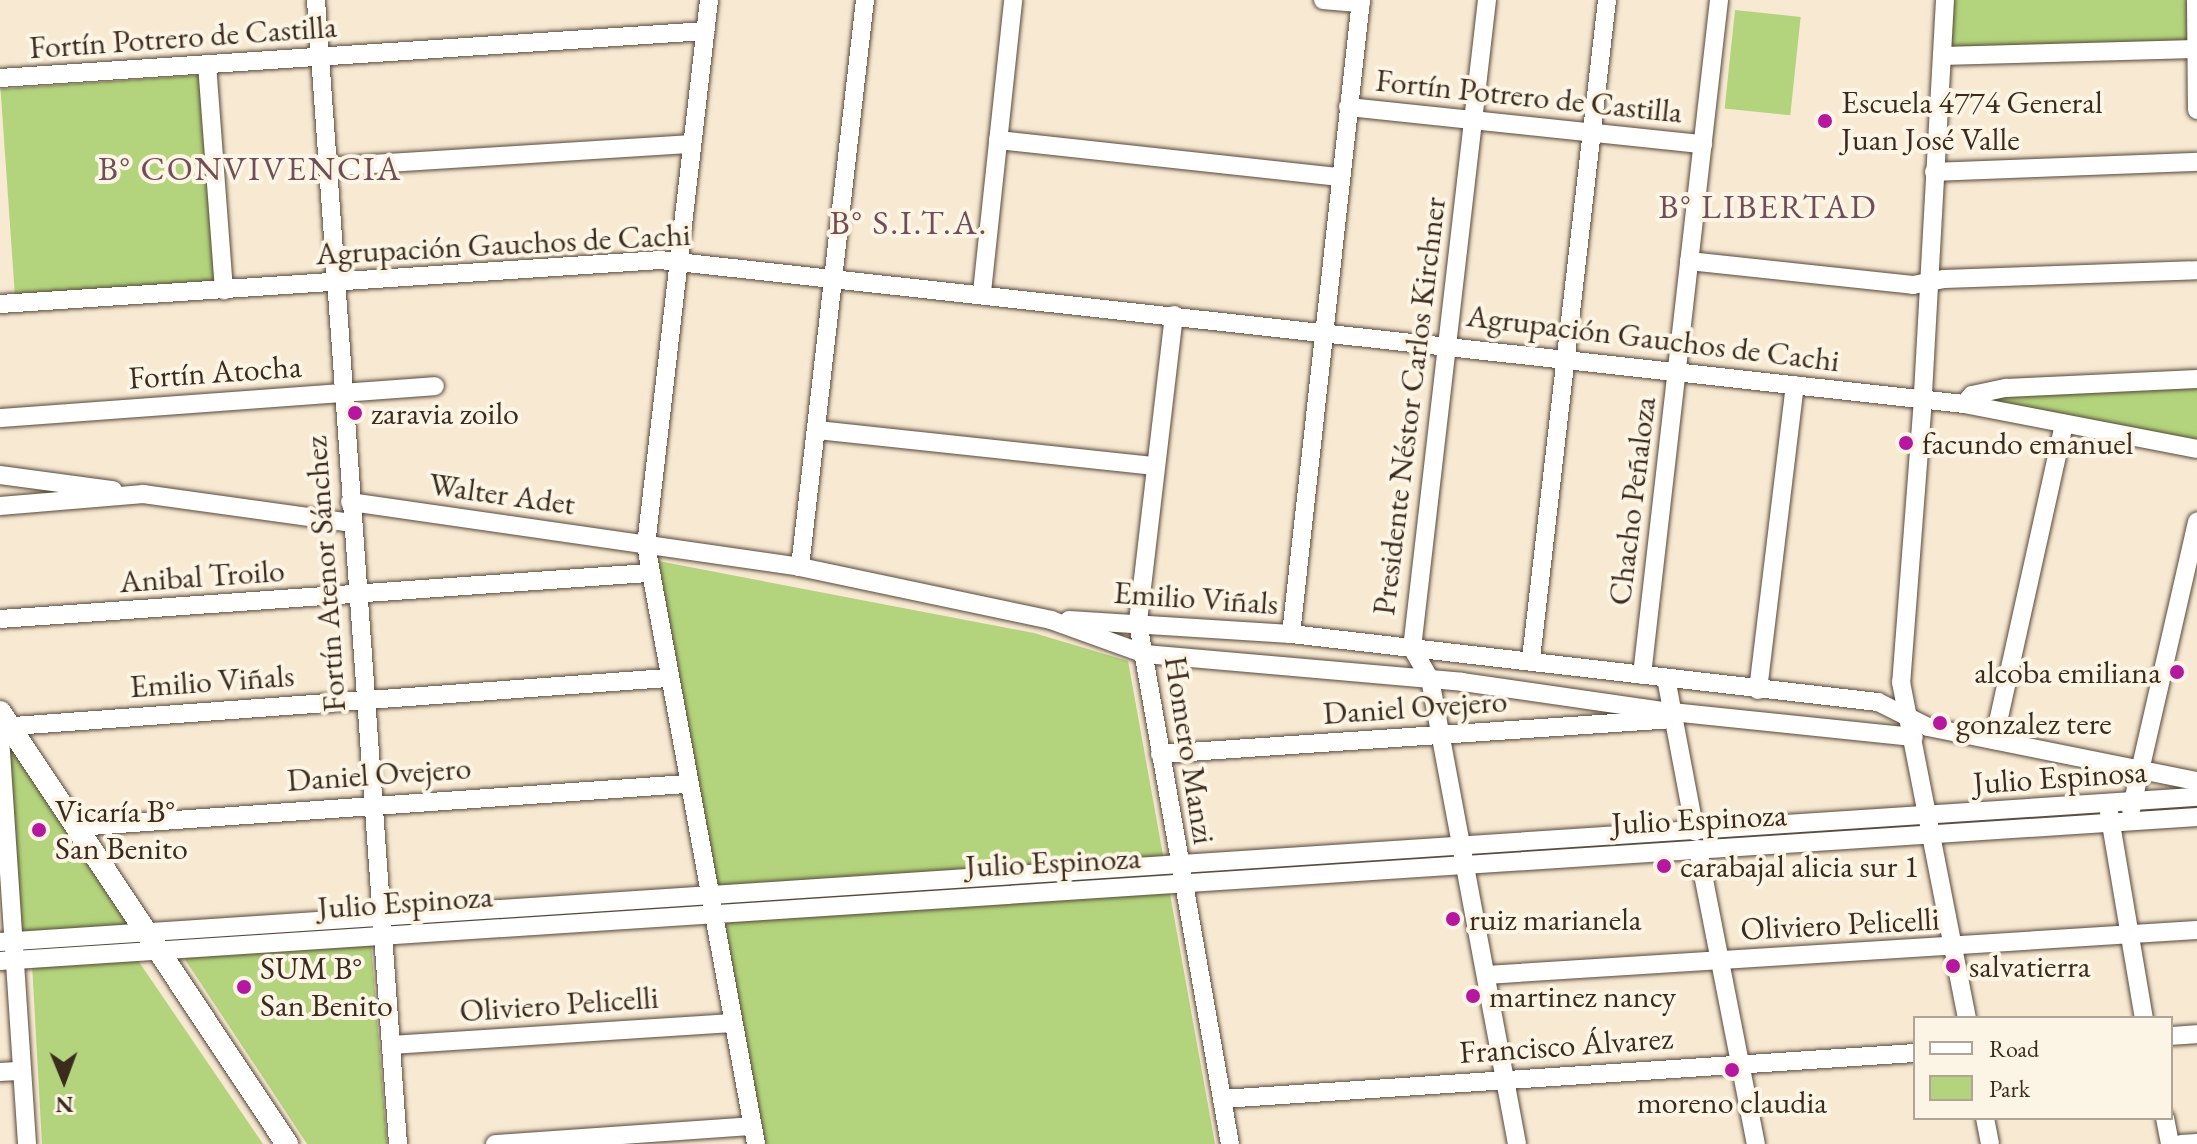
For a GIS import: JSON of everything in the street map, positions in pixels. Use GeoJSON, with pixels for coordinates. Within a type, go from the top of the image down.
{"type":"FeatureCollection","features":[{"type":"Feature","properties":{"kind":"main road"},"geometry":{"type":"LineString","coordinates":[[2,725],[76,827],[287,1144]]}},
{"type":"Feature","properties":{"kind":"street","name":"Fortín Atenor Sánchez"},"geometry":{"type":"LineString","coordinates":[[316,0],[333,281],[398,1144]]}},
{"type":"Feature","properties":{"kind":"street"},"geometry":{"type":"LineString","coordinates":[[495,1144],[754,1135],[708,904],[648,573],[646,545],[709,0]]}},
{"type":"Feature","properties":{"kind":"street"},"geometry":{"type":"LineString","coordinates":[[800,567],[865,0]]}},
{"type":"Feature","properties":{"kind":"street"},"geometry":{"type":"LineString","coordinates":[[982,292],[1013,0]]}},
{"type":"Feature","properties":{"kind":"street"},"geometry":{"type":"LineString","coordinates":[[1307,668],[1300,636],[1324,330],[1361,2],[1323,0]]}},
{"type":"Feature","properties":{"kind":"street","name":"Presidente Néstor Carlos Kirchner"},"geometry":{"type":"LineString","coordinates":[[1487,0],[1412,648],[1430,679],[1442,735],[1517,1144]]}},
{"type":"Feature","properties":{"kind":"street"},"geometry":{"type":"LineString","coordinates":[[1531,659],[1607,0]]}},
{"type":"Feature","properties":{"kind":"street","name":"Chacho Peñaloza"},"geometry":{"type":"LineString","coordinates":[[1642,675],[1719,0]]}},
{"type":"Feature","properties":{"kind":"street"},"geometry":{"type":"LineString","coordinates":[[1945,0],[1927,282],[1923,399],[1901,682],[1905,715],[1914,737],[1930,835],[1967,1016]]}},
{"type":"Feature","properties":{"kind":"street"},"geometry":{"type":"LineString","coordinates":[[2196,0],[2197,110]]}},
{"type":"Feature","properties":{"kind":"street","name":"Fortín Potrero de Castilla"},"geometry":{"type":"LineString","coordinates":[[0,78],[705,31]]}},
{"type":"Feature","properties":{"kind":"street"},"geometry":{"type":"LineString","coordinates":[[1942,56],[2195,49]]}},
{"type":"Feature","properties":{"kind":"street"},"geometry":{"type":"LineString","coordinates":[[207,64],[224,290]]}},
{"type":"Feature","properties":{"kind":"street","name":"Fortín Potrero de Castilla"},"geometry":{"type":"LineString","coordinates":[[1348,107],[1703,144]]}},
{"type":"Feature","properties":{"kind":"street"},"geometry":{"type":"LineString","coordinates":[[998,140],[1340,177]]}},
{"type":"Feature","properties":{"kind":"street"},"geometry":{"type":"LineString","coordinates":[[325,167],[691,144]]}},
{"type":"Feature","properties":{"kind":"street"},"geometry":{"type":"LineString","coordinates":[[1934,172],[2197,162]]}},
{"type":"Feature","properties":{"kind":"street","name":"Agrupación Gauchos de Cachi"},"geometry":{"type":"LineString","coordinates":[[0,304],[678,261],[1324,330],[1964,404],[2197,449]]}},
{"type":"Feature","properties":{"kind":"street"},"geometry":{"type":"LineString","coordinates":[[1689,261],[1927,282],[2197,270]]}},
{"type":"Feature","properties":{"kind":"street","name":"Homero Manzi"},"geometry":{"type":"LineString","coordinates":[[1174,315],[1153,466],[1138,623],[1178,865],[1230,1144]]}},
{"type":"Feature","properties":{"kind":"street"},"geometry":{"type":"LineString","coordinates":[[1964,404],[1972,395],[2006,388],[2197,379]]}},
{"type":"Feature","properties":{"kind":"street"},"geometry":{"type":"LineString","coordinates":[[1758,690],[1795,385]]}},
{"type":"Feature","properties":{"kind":"street","name":"Fortín Atocha"},"geometry":{"type":"LineString","coordinates":[[0,418],[435,386]]}},
{"type":"Feature","properties":{"kind":"street"},"geometry":{"type":"LineString","coordinates":[[1994,740],[2064,424]]}},
{"type":"Feature","properties":{"kind":"street"},"geometry":{"type":"LineString","coordinates":[[817,430],[1153,466]]}},
{"type":"Feature","properties":{"kind":"street"},"geometry":{"type":"LineString","coordinates":[[0,475],[351,523]]}},
{"type":"Feature","properties":{"kind":"street"},"geometry":{"type":"LineString","coordinates":[[0,506],[143,494]]}},
{"type":"Feature","properties":{"kind":"street","name":"Walter Adet"},"geometry":{"type":"LineString","coordinates":[[350,502],[800,567],[1051,620]]}},
{"type":"Feature","properties":{"kind":"street"},"geometry":{"type":"LineString","coordinates":[[2132,821],[2131,802],[2142,769],[2197,521]]}},
{"type":"Feature","properties":{"kind":"street","name":"Anibal Troilo"},"geometry":{"type":"LineString","coordinates":[[0,619],[648,573]]}},
{"type":"Feature","properties":{"kind":"street","name":"Emilio Viñals"},"geometry":{"type":"LineString","coordinates":[[1051,620],[1138,623],[1300,636],[1531,659],[1758,690],[1878,702],[1928,727],[2197,781]]}},
{"type":"Feature","properties":{"kind":"street","name":"Emilio Viñals"},"geometry":{"type":"LineString","coordinates":[[1051,620],[1145,654],[1430,679],[1672,716],[1914,737]]}},
{"type":"Feature","properties":{"kind":"street"},"geometry":{"type":"LineString","coordinates":[[1166,656],[1200,627]]}},
{"type":"Feature","properties":{"kind":"street","name":"Emilio Viñals"},"geometry":{"type":"LineString","coordinates":[[2,725],[667,678]]}},
{"type":"Feature","properties":{"kind":"street"},"geometry":{"type":"LineString","coordinates":[[1666,678],[1756,1144]]}},
{"type":"Feature","properties":{"kind":"street","name":"Daniel Ovejero"},"geometry":{"type":"LineString","coordinates":[[1160,754],[1672,716]]}},
{"type":"Feature","properties":{"kind":"street"},"geometry":{"type":"LineString","coordinates":[[2,725],[7,951],[22,1071],[27,1144]]}},
{"type":"Feature","properties":{"kind":"street","name":"Daniel Ovejero"},"geometry":{"type":"LineString","coordinates":[[76,827],[687,784]]}},
{"type":"Feature","properties":{"kind":"street","name":"Julio Espinosa"},"geometry":{"type":"LineString","coordinates":[[1928,816],[2197,797]]}},
{"type":"Feature","properties":{"kind":"street"},"geometry":{"type":"LineString","coordinates":[[2110,803],[2108,822],[2144,1016]]}},
{"type":"Feature","properties":{"kind":"street","name":"Julio Espinoza"},"geometry":{"type":"LineString","coordinates":[[1696,840],[1928,816]]}},
{"type":"Feature","properties":{"kind":"street","name":"Julio Espinosa"},"geometry":{"type":"LineString","coordinates":[[2108,822],[2197,817]]}},
{"type":"Feature","properties":{"kind":"street","name":"Julio Espinoza"},"geometry":{"type":"LineString","coordinates":[[708,904],[1178,865],[1462,854],[1696,840],[1930,835],[2108,822]]}},
{"type":"Feature","properties":{"kind":"street","name":"Julio Espinoza"},"geometry":{"type":"LineString","coordinates":[[7,951],[708,904],[1183,885],[1462,854]]}},
{"type":"Feature","properties":{"kind":"street","name":"Oliviero Pelicelli"},"geometry":{"type":"LineString","coordinates":[[1486,975],[1718,959],[1953,949],[2197,930]]}},
{"type":"Feature","properties":{"kind":"street","name":"Oliviero Pelicelli"},"geometry":{"type":"LineString","coordinates":[[392,1045],[731,1023]]}},
{"type":"Feature","properties":{"kind":"street"},"geometry":{"type":"LineString","coordinates":[[2173,1036],[2197,1034]]}},
{"type":"Feature","properties":{"kind":"street","name":"Francisco Álvarez"},"geometry":{"type":"LineString","coordinates":[[1222,1099],[1913,1053]]}},
{"type":"Feature","properties":{"kind":"street"},"geometry":{"type":"LineString","coordinates":[[0,1072],[22,1071]]}},
{"type":"Feature","properties":{"kind":"street"},"geometry":{"type":"LineString","coordinates":[[1985,1120],[1990,1144]]}},
{"type":"Feature","properties":{"kind":"street"},"geometry":{"type":"LineString","coordinates":[[2165,1120],[2170,1144]]}},
{"type":"Feature","properties":{"kind":"street"},"geometry":{"type":"LineString","coordinates":[[2181,1144],[2197,1143]]}},
{"type":"Feature","properties":{"kind":"green space"},"geometry":{"type":"Polygon","coordinates":[[[1945,0],[2197,0],[2195,49],[1942,56],[1945,0]]]}},
{"type":"Feature","properties":{"kind":"green space"},"geometry":{"type":"Polygon","coordinates":[[[1735,10],[1801,17],[1790,115],[1725,108],[1735,10]]]}},
{"type":"Feature","properties":{"kind":"green space"},"geometry":{"type":"Polygon","coordinates":[[[202,75],[217,286],[15,301],[0,89],[202,75]]]}},
{"type":"Feature","properties":{"kind":"green space"},"geometry":{"type":"Polygon","coordinates":[[[2197,379],[2197,449],[1964,404],[1984,391],[2197,379]]]}},
{"type":"Feature","properties":{"kind":"green space"},"geometry":{"type":"Polygon","coordinates":[[[653,560],[1034,633],[1128,661],[1215,1144],[764,1144],[653,560]]]}},
{"type":"Feature","properties":{"kind":"green space","name":"Vicaría B° San Benito"},"geometry":{"type":"Polygon","coordinates":[[[5,735],[130,925],[18,936],[5,735]]]}},
{"type":"Feature","properties":{"kind":"green space"},"geometry":{"type":"Polygon","coordinates":[[[371,943],[387,1144],[307,1144],[182,955],[371,943]]]}},
{"type":"Feature","properties":{"kind":"green space"},"geometry":{"type":"Polygon","coordinates":[[[135,956],[263,1144],[42,1144],[32,964],[135,956]]]}},
{"type":"Feature","properties":{"kind":"place","name":"Escuela 4774 General Juan José Valle"},"geometry":{"type":"Point","coordinates":[1825,121]}},
{"type":"Feature","properties":{"kind":"place","name":"zaravia zoilo"},"geometry":{"type":"Point","coordinates":[355,413]}},
{"type":"Feature","properties":{"kind":"place","name":"facundo emanuel"},"geometry":{"type":"Point","coordinates":[1906,443]}},
{"type":"Feature","properties":{"kind":"place","name":"alcoba emiliana"},"geometry":{"type":"Point","coordinates":[2177,672]}},
{"type":"Feature","properties":{"kind":"place","name":"gonzalez tere"},"geometry":{"type":"Point","coordinates":[1940,723]}},
{"type":"Feature","properties":{"kind":"place","name":"Vicaría B° San Benito"},"geometry":{"type":"Point","coordinates":[39,830]}},
{"type":"Feature","properties":{"kind":"place","name":"carabajal alicia sur 1"},"geometry":{"type":"Point","coordinates":[1664,866]}},
{"type":"Feature","properties":{"kind":"place","name":"ruiz marianela"},"geometry":{"type":"Point","coordinates":[1453,919]}},
{"type":"Feature","properties":{"kind":"place","name":"salvatierra"},"geometry":{"type":"Point","coordinates":[1953,966]}},
{"type":"Feature","properties":{"kind":"place","name":"SUM B° San Benito"},"geometry":{"type":"Point","coordinates":[244,987]}},
{"type":"Feature","properties":{"kind":"place","name":"martinez nancy"},"geometry":{"type":"Point","coordinates":[1473,996]}},
{"type":"Feature","properties":{"kind":"place","name":"moreno claudia"},"geometry":{"type":"Point","coordinates":[1732,1070]}},
{"type":"Feature","properties":{"kind":"district","name":"B° CONVIVENCIA"},"geometry":{"type":"Point","coordinates":[250,169]}},
{"type":"Feature","properties":{"kind":"district","name":"B° LIBERTAD"},"geometry":{"type":"Point","coordinates":[1768,207]}},
{"type":"Feature","properties":{"kind":"district","name":"B° S.I.T.A."},"geometry":{"type":"Point","coordinates":[909,223]}}]}
